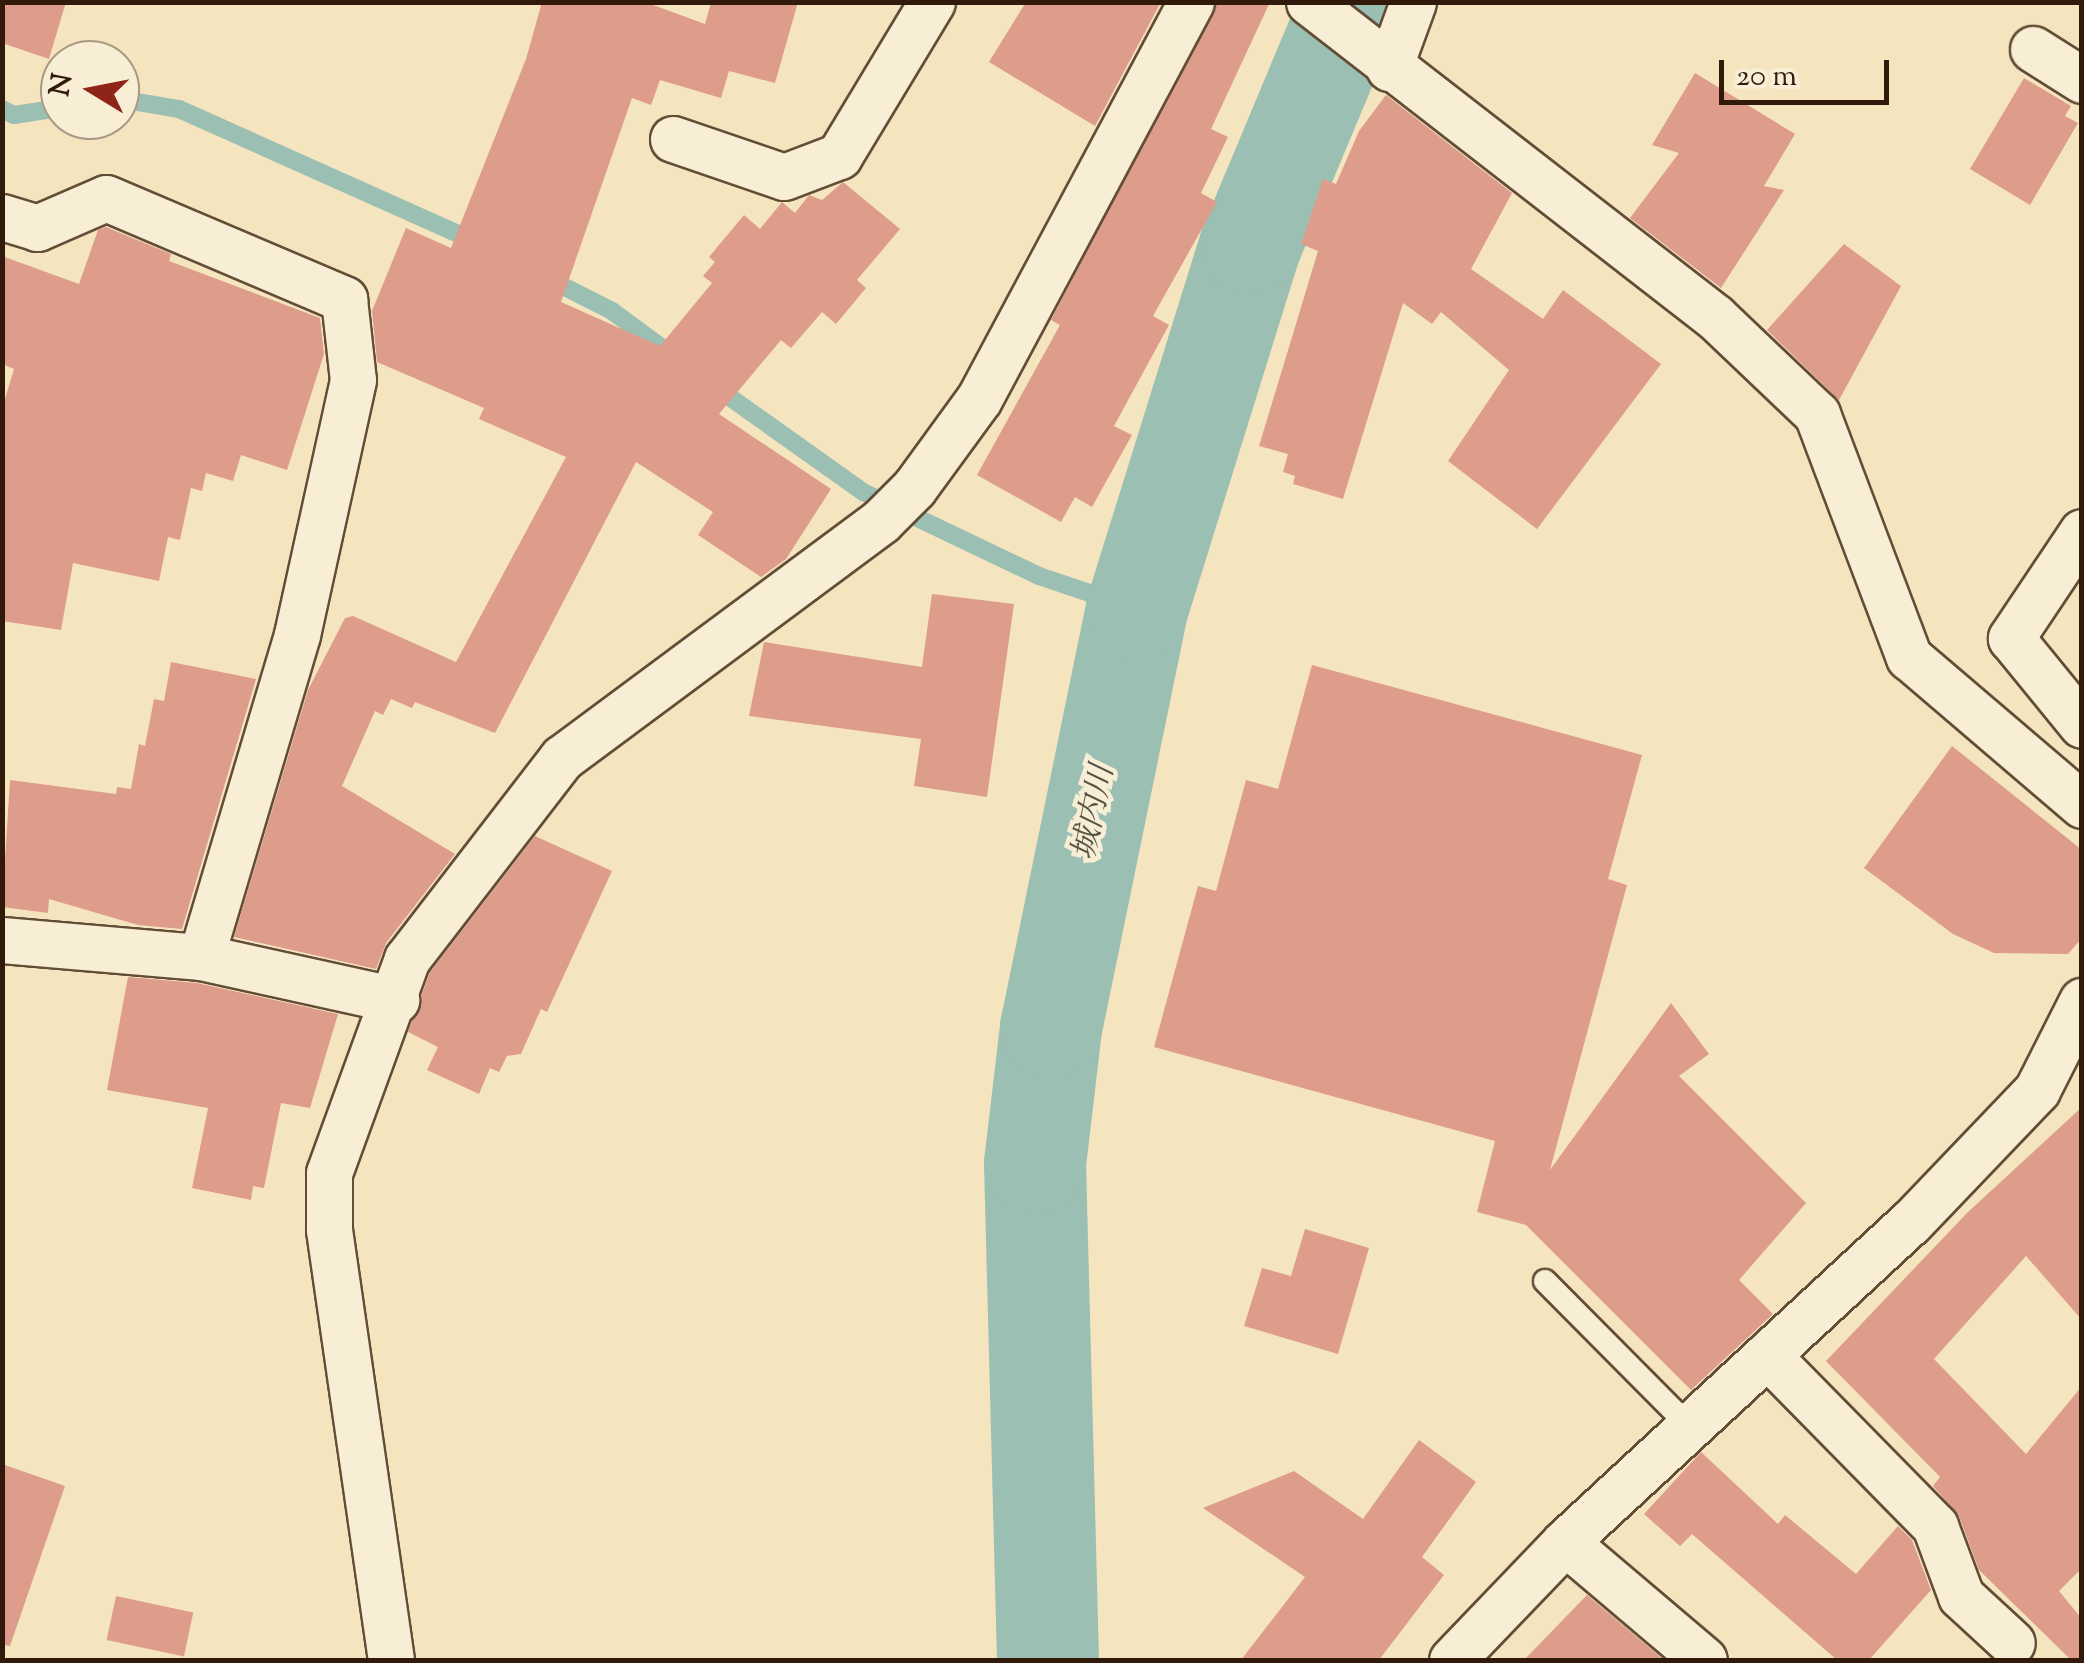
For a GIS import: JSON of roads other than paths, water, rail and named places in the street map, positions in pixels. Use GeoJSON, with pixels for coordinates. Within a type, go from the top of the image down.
{"type":"FeatureCollection","features":[{"type":"Feature","properties":{"kind":"street"},"geometry":{"type":"LineString","coordinates":[[673,139],[784,178],[838,156],[932,2]]}},
{"type":"Feature","properties":{"kind":"street"},"geometry":{"type":"LineString","coordinates":[[391,1660],[329,1229],[328,1173],[396,1000],[406,959],[562,758],[881,521],[914,488],[979,399],[1190,2]]}},
{"type":"Feature","properties":{"kind":"street"},"geometry":{"type":"LineString","coordinates":[[1309,2],[1715,318],[1817,414],[1909,657],[2082,805]]}},
{"type":"Feature","properties":{"kind":"street"},"geometry":{"type":"LineString","coordinates":[[1382,62],[1413,2]]}},
{"type":"Feature","properties":{"kind":"street"},"geometry":{"type":"LineString","coordinates":[[2033,49],[2082,80]]}},
{"type":"Feature","properties":{"kind":"street"},"geometry":{"type":"LineString","coordinates":[[2,217],[37,228],[106,198],[344,299],[354,380],[297,635],[201,957]]}},
{"type":"Feature","properties":{"kind":"street"},"geometry":{"type":"LineString","coordinates":[[2082,532],[2011,638],[2082,725]]}},
{"type":"Feature","properties":{"kind":"street"},"geometry":{"type":"LineString","coordinates":[[2,940],[201,957],[396,1000]]}},
{"type":"Feature","properties":{"kind":"street"},"geometry":{"type":"LineString","coordinates":[[1452,1660],[1565,1542],[1910,1224],[2037,1090],[2074,1035]]}},
{"type":"Feature","properties":{"kind":"street"},"geometry":{"type":"LineString","coordinates":[[1767,1355],[1935,1526],[1961,1596],[2012,1643]]}},
{"type":"Feature","properties":{"kind":"street"},"geometry":{"type":"LineString","coordinates":[[1565,1542],[1704,1660]]}},
{"type":"Feature","properties":{"kind":"lane"},"geometry":{"type":"LineString","coordinates":[[1545,1280],[1690,1427]]}},
{"type":"Feature","properties":{"kind":"waterway","name":"城内川"},"geometry":{"type":"LineString","coordinates":[[1048,1660],[1035,1164],[1051,1028],[1137,609],[1251,244],[1352,2]]}},
{"type":"Feature","properties":{"kind":"waterway"},"geometry":{"type":"LineString","coordinates":[[140,102],[179,109],[479,243]]}},
{"type":"Feature","properties":{"kind":"waterway"},"geometry":{"type":"LineString","coordinates":[[2,109],[14,115],[40,111]]}},
{"type":"Feature","properties":{"kind":"waterway"},"geometry":{"type":"LineString","coordinates":[[547,278],[612,311],[677,359]]}},
{"type":"Feature","properties":{"kind":"waterway"},"geometry":{"type":"LineString","coordinates":[[714,386],[863,492],[1039,576],[1137,609]]}}]}
